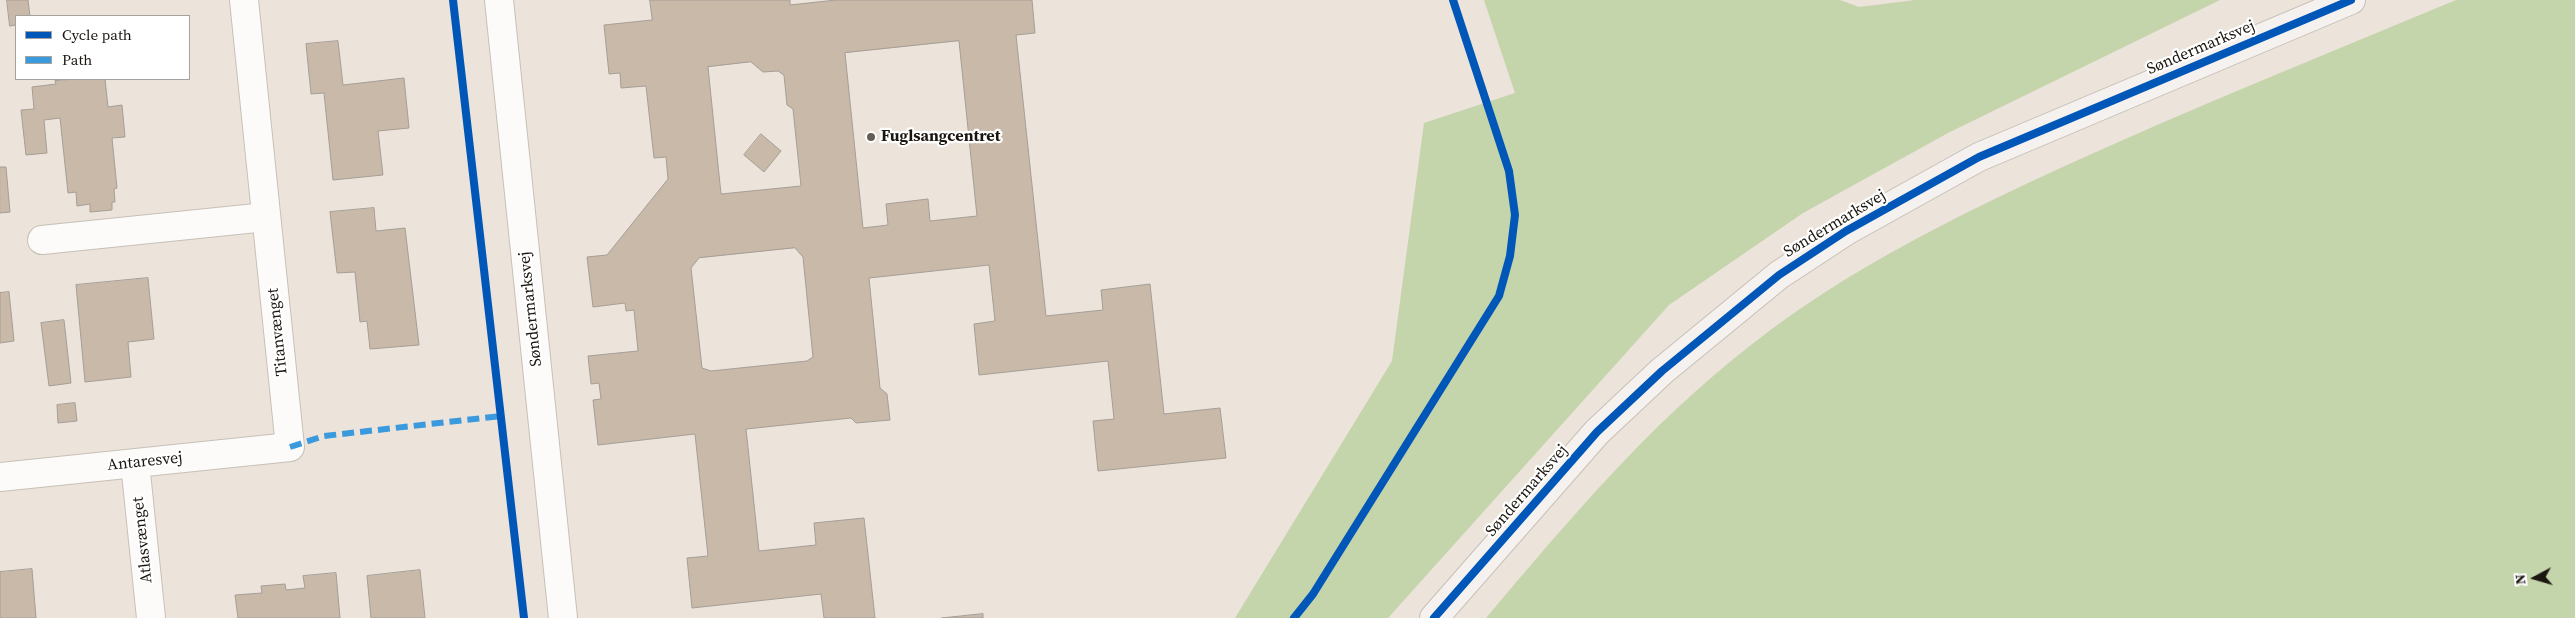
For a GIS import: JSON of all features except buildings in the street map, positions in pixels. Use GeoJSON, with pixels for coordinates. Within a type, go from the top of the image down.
{"type":"FeatureCollection","features":[{"type":"Feature","properties":{"kind":"street","name":"Titanvænget"},"geometry":{"type":"LineString","coordinates":[[244,0],[290,447]]}},
{"type":"Feature","properties":{"kind":"street","name":"Søndermarksvej"},"geometry":{"type":"LineString","coordinates":[[499,0],[563,618]]}},
{"type":"Feature","properties":{"kind":"street","name":"Søndermarksvej"},"geometry":{"type":"LineString","coordinates":[[1434,618],[1597,432],[1662,371],[1786,270],[1846,231],[1979,157],[2351,0]]}},
{"type":"Feature","properties":{"kind":"street"},"geometry":{"type":"LineString","coordinates":[[42,240],[266,217]]}},
{"type":"Feature","properties":{"kind":"street","name":"Antaresvej"},"geometry":{"type":"LineString","coordinates":[[0,477],[290,447]]}},
{"type":"Feature","properties":{"kind":"street","name":"Atlasvænget"},"geometry":{"type":"LineString","coordinates":[[135,463],[151,618]]}},
{"type":"Feature","properties":{"kind":"green space"},"geometry":{"type":"Polygon","coordinates":[[[1484,0],[1840,0],[1859,7],[1915,0],[2220,0],[1948,133],[1803,213],[1669,305],[1388,618],[1235,618],[1392,361],[1424,123],[1515,93],[1484,0]]]}},
{"type":"Feature","properties":{"kind":"green space"},"geometry":{"type":"Polygon","coordinates":[[[2456,0],[2575,0],[2575,618],[1486,618],[1579,509],[1678,407],[1751,345],[1825,292],[1944,224],[2067,165],[2115,143],[2456,0]]]}},
{"type":"Feature","properties":{"kind":"marked path"},"geometry":{"type":"LineString","coordinates":[[290,447],[324,436],[501,416]]}},
{"type":"Feature","properties":{"kind":"cycle path"},"geometry":{"type":"LineString","coordinates":[[453,0],[524,618]]}},
{"type":"Feature","properties":{"kind":"cycle path"},"geometry":{"type":"LineString","coordinates":[[1294,618],[1313,594],[1499,296],[1510,256],[1515,215],[1509,171],[1453,0]]}},
{"type":"Feature","properties":{"kind":"cycle path"},"geometry":{"type":"LineString","coordinates":[[1434,618],[1597,432],[1662,371],[1779,275],[1846,231],[1979,157],[2351,0]]}},
{"type":"Feature","properties":{"kind":"place","name":"Fuglsangcentret"},"geometry":{"type":"Point","coordinates":[871,137]}}]}
